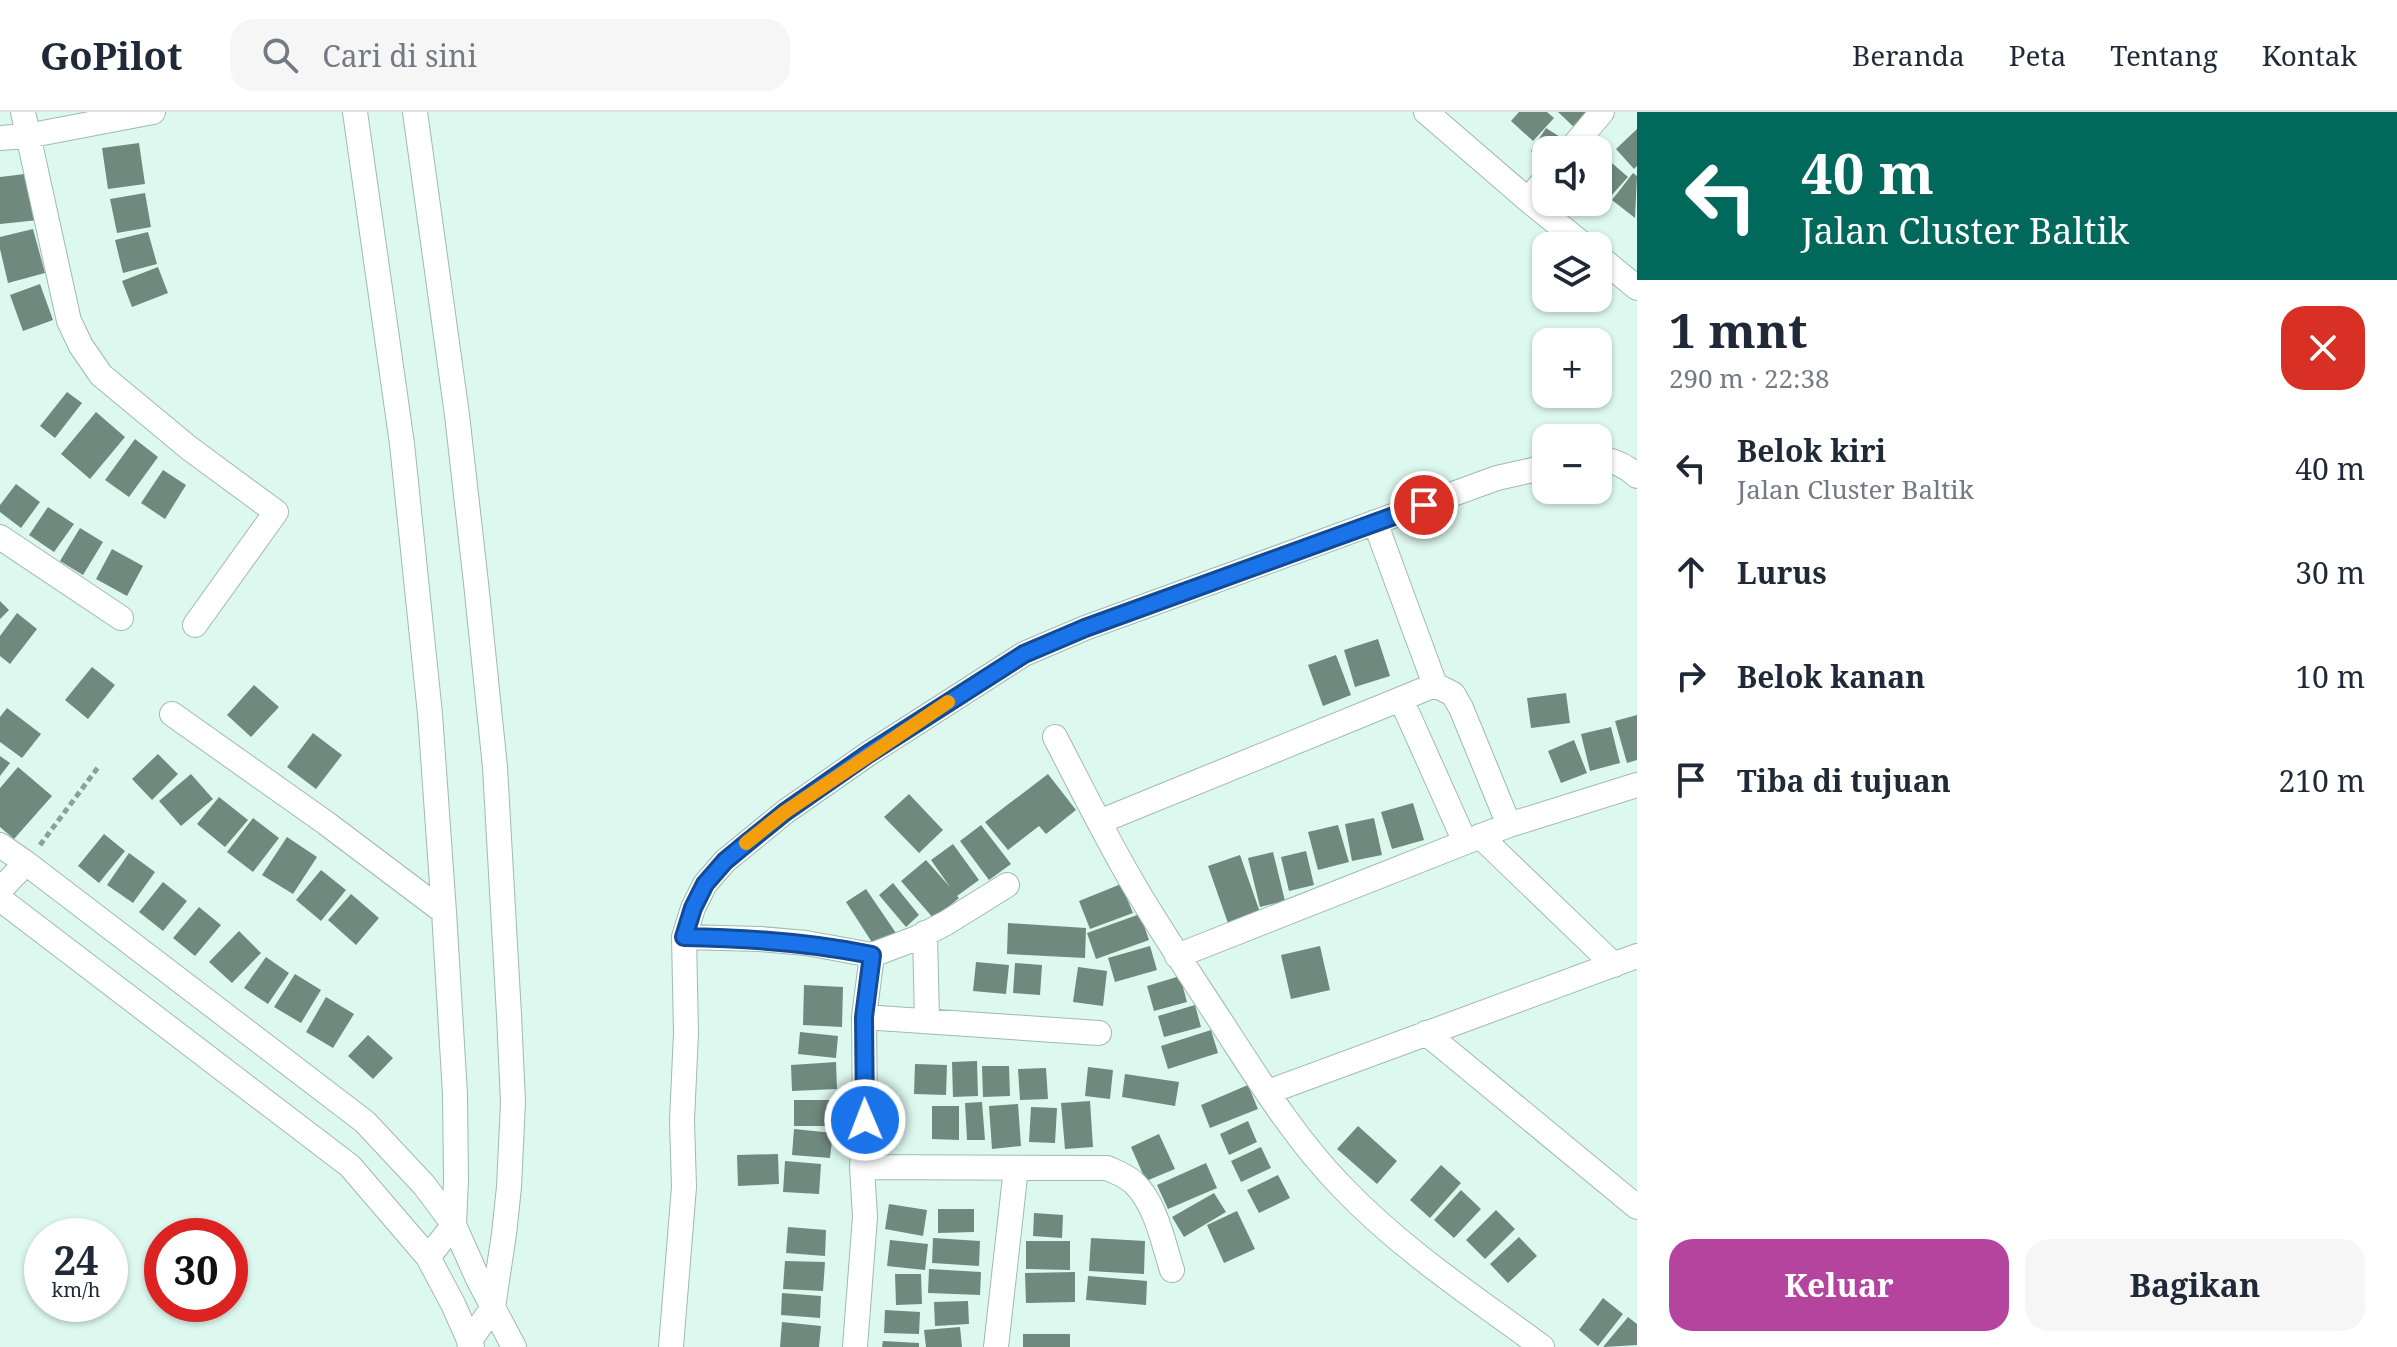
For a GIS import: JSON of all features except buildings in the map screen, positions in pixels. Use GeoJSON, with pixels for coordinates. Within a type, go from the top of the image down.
{"type":"FeatureCollection","features":[{"type":"Feature","properties":{"kind":"street"},"geometry":{"type":"LineString","coordinates":[[0,138],[25,124],[153,112]]}},
{"type":"Feature","properties":{"kind":"street"},"geometry":{"type":"LineString","coordinates":[[355,112],[402,444],[430,714],[444,912],[456,1119],[454,1225],[428,1257]]}},
{"type":"Feature","properties":{"kind":"street"},"geometry":{"type":"LineString","coordinates":[[415,112],[457,415],[495,767],[513,1102],[509,1187],[493,1307],[470,1344]]}},
{"type":"Feature","properties":{"kind":"street"},"geometry":{"type":"LineString","coordinates":[[1426,112],[1568,232]]}},
{"type":"Feature","properties":{"kind":"street"},"geometry":{"type":"LineString","coordinates":[[1582,136],[1602,112]]}},
{"type":"Feature","properties":{"kind":"street"},"geometry":{"type":"LineString","coordinates":[[25,124],[69,321],[81,346],[101,375],[189,448],[276,512],[195,625]]}},
{"type":"Feature","properties":{"kind":"street"},"geometry":{"type":"LineString","coordinates":[[1528,200],[1532,195]]}},
{"type":"Feature","properties":{"kind":"street"},"geometry":{"type":"LineString","coordinates":[[1612,267],[1637,288]]}},
{"type":"Feature","properties":{"kind":"street"},"geometry":{"type":"LineString","coordinates":[[1612,461],[1637,476]]}},
{"type":"Feature","properties":{"kind":"street"},"geometry":{"type":"LineString","coordinates":[[671,1347],[684,1187],[684,937],[705,884],[725,861],[785,812],[868,754],[1024,654],[1085,628],[1375,522],[1497,478],[1532,470]]}},
{"type":"Feature","properties":{"kind":"street"},"geometry":{"type":"LineString","coordinates":[[1375,522],[1435,685],[1453,694],[1461,708],[1509,825]]}},
{"type":"Feature","properties":{"kind":"street"},"geometry":{"type":"LineString","coordinates":[[0,537],[121,618]]}},
{"type":"Feature","properties":{"kind":"street"},"geometry":{"type":"LineString","coordinates":[[1099,822],[1435,685]]}},
{"type":"Feature","properties":{"kind":"street"},"geometry":{"type":"LineString","coordinates":[[1401,699],[1472,839],[1614,965]]}},
{"type":"Feature","properties":{"kind":"street"},"geometry":{"type":"LineString","coordinates":[[172,714],[326,823],[444,912]]}},
{"type":"Feature","properties":{"kind":"street"},"geometry":{"type":"LineString","coordinates":[[1055,737],[1099,822],[1177,956],[1298,1136],[1345,1191],[1392,1233],[1452,1282],[1542,1347]]}},
{"type":"Feature","properties":{"kind":"street"},"geometry":{"type":"LineString","coordinates":[[1177,956],[1509,825],[1637,785]]}},
{"type":"Feature","properties":{"kind":"street"},"geometry":{"type":"LineString","coordinates":[[0,845],[365,1122],[424,1185],[454,1225],[514,1347]]}},
{"type":"Feature","properties":{"kind":"street"},"geometry":{"type":"LineString","coordinates":[[0,890],[26,863]]}},
{"type":"Feature","properties":{"kind":"street"},"geometry":{"type":"LineString","coordinates":[[684,937],[806,943],[872,955],[946,923],[1007,885]]}},
{"type":"Feature","properties":{"kind":"street"},"geometry":{"type":"LineString","coordinates":[[0,899],[350,1166],[428,1257],[470,1344]]}},
{"type":"Feature","properties":{"kind":"street"},"geometry":{"type":"LineString","coordinates":[[925,933],[927,1021]]}},
{"type":"Feature","properties":{"kind":"street"},"geometry":{"type":"LineString","coordinates":[[855,1347],[865,1217],[862,1167],[864,1017],[872,955]]}},
{"type":"Feature","properties":{"kind":"street"},"geometry":{"type":"LineString","coordinates":[[1268,1092],[1637,956]]}},
{"type":"Feature","properties":{"kind":"street"},"geometry":{"type":"LineString","coordinates":[[864,1017],[1099,1033]]}},
{"type":"Feature","properties":{"kind":"street"},"geometry":{"type":"LineString","coordinates":[[1426,1033],[1637,1207]]}},
{"type":"Feature","properties":{"kind":"street"},"geometry":{"type":"LineString","coordinates":[[862,1167],[1107,1168],[1136,1184],[1150,1206],[1172,1270]]}},
{"type":"Feature","properties":{"kind":"street"},"geometry":{"type":"LineString","coordinates":[[996,1347],[1016,1168]]}},
{"type":"Feature","properties":{"kind":"path"},"geometry":{"type":"LineString","coordinates":[[26,863],[99,766]]}},
{"type":"Feature","properties":{"kind":"slow traffic"},"geometry":{"type":"LineString","coordinates":[[746,843],[868,754],[948,702]]}},
{"type":"Feature","properties":{"kind":"route"},"geometry":{"type":"LineString","coordinates":[[865,1120],[864,1017],[872,955],[806,943],[684,937],[705,884],[725,861],[785,812],[868,754],[1024,654],[1085,628],[1424,505]]}}]}
